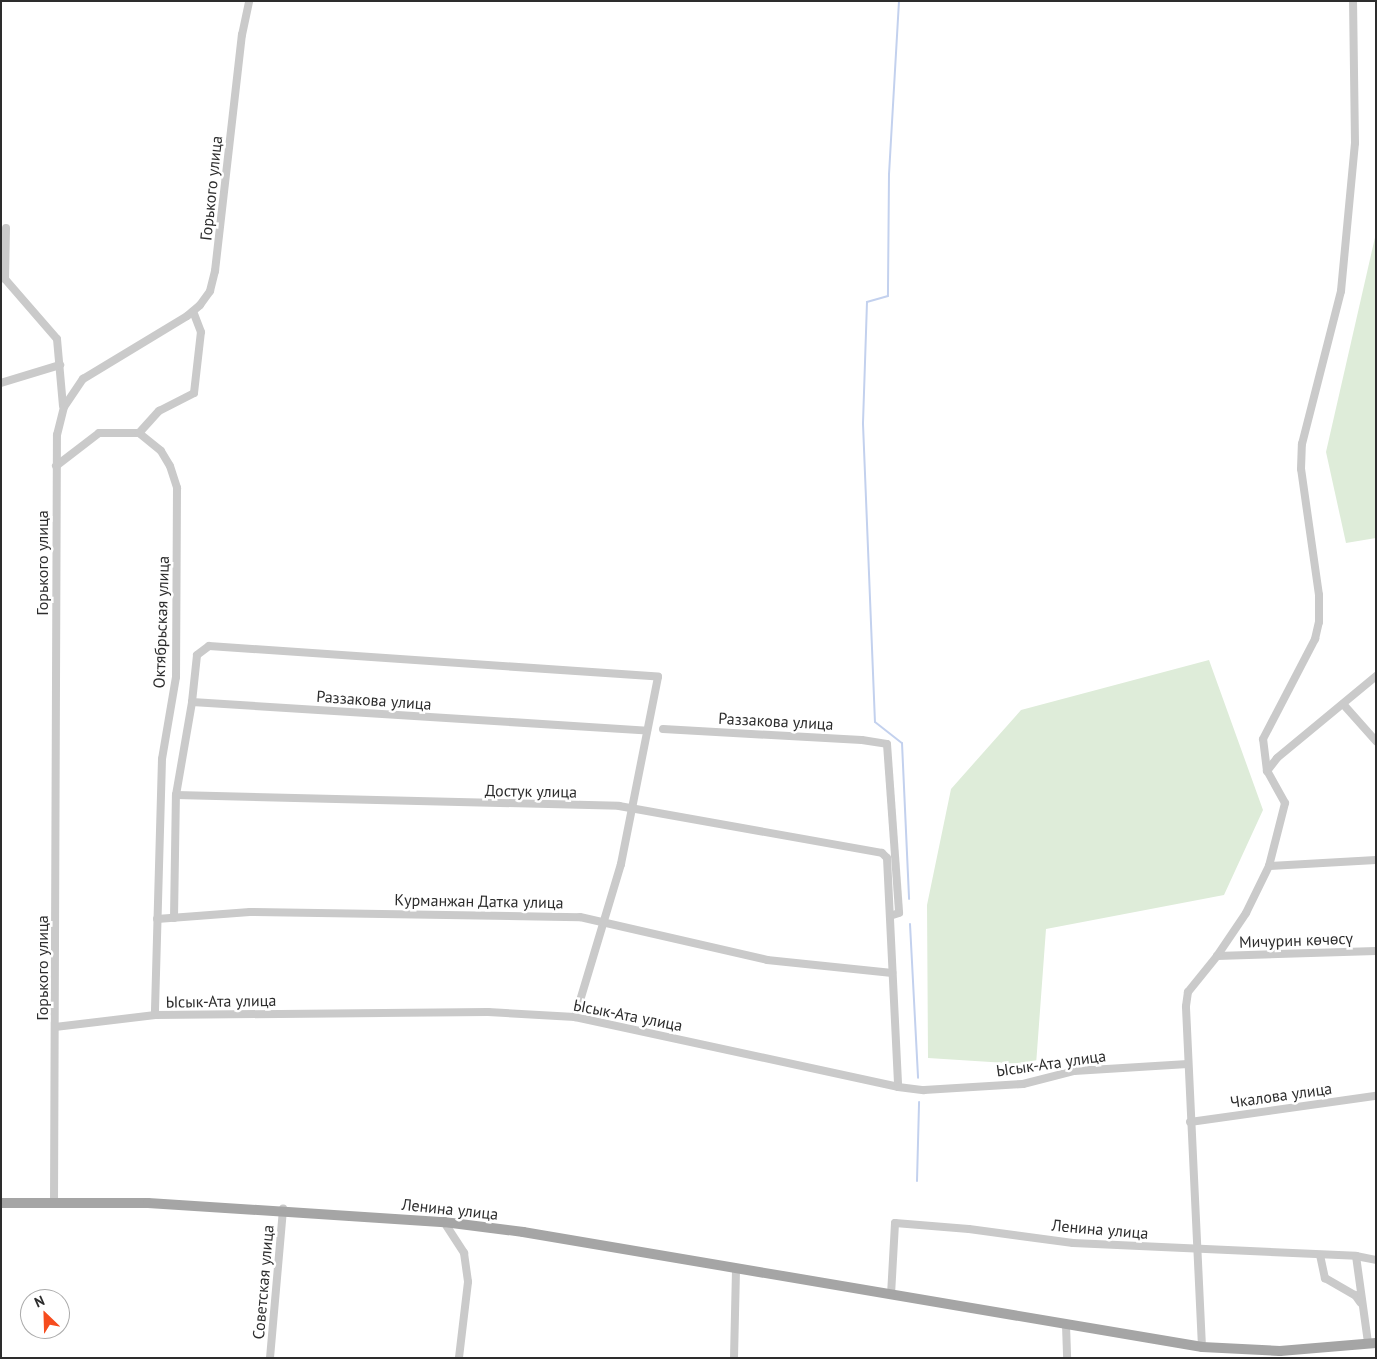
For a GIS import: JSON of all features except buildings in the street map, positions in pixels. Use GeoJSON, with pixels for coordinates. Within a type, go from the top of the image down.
{"type":"FeatureCollection","features":[{"type":"Feature","properties":{"kind":"main road","name":"Ленина улица"},"geometry":{"type":"LineString","coordinates":[[1,1203],[148,1203],[283,1209],[444,1222],[523,1232],[891,1296],[1202,1347],[1280,1351],[1372,1343]]}},
{"type":"Feature","properties":{"kind":"street","name":"Горького улица"},"geometry":{"type":"LineString","coordinates":[[54,1203],[57,435],[64,407],[82,380],[96,369],[193,311],[210,291],[215,271],[242,35],[249,1]]}},
{"type":"Feature","properties":{"kind":"street"},"geometry":{"type":"LineString","coordinates":[[1202,1347],[1190,1122],[1188,992],[1217,956],[1246,912],[1269,866],[1285,803],[1266,772],[1263,739],[1315,639],[1319,622],[1319,595],[1301,469],[1302,444],[1341,292],[1355,143],[1353,1]]}},
{"type":"Feature","properties":{"kind":"street"},"geometry":{"type":"LineString","coordinates":[[6,228],[4,279],[57,339],[64,407]]}},
{"type":"Feature","properties":{"kind":"street"},"geometry":{"type":"LineString","coordinates":[[56,466],[99,433],[139,432],[159,411],[194,393],[201,332],[193,311]]}},
{"type":"Feature","properties":{"kind":"street"},"geometry":{"type":"LineString","coordinates":[[1,383],[60,365]]}},
{"type":"Feature","properties":{"kind":"street","name":"Октябрьская улица"},"geometry":{"type":"LineString","coordinates":[[139,432],[161,451],[170,466],[177,488],[176,678],[162,759],[157,919]]}},
{"type":"Feature","properties":{"kind":"street"},"geometry":{"type":"LineString","coordinates":[[174,918],[176,795],[192,702],[197,655],[200,649],[209,646],[658,677],[622,864],[575,1017]]}},
{"type":"Feature","properties":{"kind":"street"},"geometry":{"type":"LineString","coordinates":[[1266,772],[1277,758],[1376,676]]}},
{"type":"Feature","properties":{"kind":"street","name":"Раззакова улица"},"geometry":{"type":"LineString","coordinates":[[192,702],[648,731]]}},
{"type":"Feature","properties":{"kind":"street"},"geometry":{"type":"LineString","coordinates":[[1342,704],[1376,741]]}},
{"type":"Feature","properties":{"kind":"street","name":"Раззакова улица"},"geometry":{"type":"LineString","coordinates":[[663,729],[862,740],[887,744],[899,913],[890,916]]}},
{"type":"Feature","properties":{"kind":"street","name":"Достук улица"},"geometry":{"type":"LineString","coordinates":[[176,795],[633,807],[882,853],[887,858],[890,916]]}},
{"type":"Feature","properties":{"kind":"street"},"geometry":{"type":"LineString","coordinates":[[1269,866],[1376,860]]}},
{"type":"Feature","properties":{"kind":"street","name":"Курманжан Датка улица"},"geometry":{"type":"LineString","coordinates":[[157,919],[250,912],[580,917],[768,960],[892,974]]}},
{"type":"Feature","properties":{"kind":"street"},"geometry":{"type":"LineString","coordinates":[[890,916],[898,1087]]}},
{"type":"Feature","properties":{"kind":"street"},"geometry":{"type":"LineString","coordinates":[[155,1015],[157,919]]}},
{"type":"Feature","properties":{"kind":"street","name":"Мичурин көчөсү"},"geometry":{"type":"LineString","coordinates":[[1217,956],[1376,952]]}},
{"type":"Feature","properties":{"kind":"street","name":"Ысык-Ата улица"},"geometry":{"type":"LineString","coordinates":[[55,1027],[155,1015],[488,1012],[575,1017],[898,1087],[924,1090],[1023,1084],[1074,1071],[1188,1064]]}},
{"type":"Feature","properties":{"kind":"street","name":"Чкалова улица"},"geometry":{"type":"LineString","coordinates":[[1190,1122],[1376,1096]]}},
{"type":"Feature","properties":{"kind":"street","name":"Советская улица"},"geometry":{"type":"LineString","coordinates":[[270,1358],[283,1209]]}},
{"type":"Feature","properties":{"kind":"street"},"geometry":{"type":"LineString","coordinates":[[444,1222],[464,1252],[468,1282],[459,1358]]}},
{"type":"Feature","properties":{"kind":"street","name":"Ленина улица"},"geometry":{"type":"LineString","coordinates":[[891,1296],[895,1223],[969,1229],[1073,1244],[1198,1251],[1320,1254],[1356,1256],[1376,1260]]}},
{"type":"Feature","properties":{"kind":"street"},"geometry":{"type":"LineString","coordinates":[[1320,1254],[1325,1278],[1355,1294],[1362,1304]]}},
{"type":"Feature","properties":{"kind":"street"},"geometry":{"type":"LineString","coordinates":[[1356,1256],[1362,1304],[1372,1343]]}},
{"type":"Feature","properties":{"kind":"street"},"geometry":{"type":"LineString","coordinates":[[734,1358],[736,1269]]}},
{"type":"Feature","properties":{"kind":"street"},"geometry":{"type":"LineString","coordinates":[[1066,1325],[1067,1358]]}},
{"type":"Feature","properties":{"kind":"green space"},"geometry":{"type":"Polygon","coordinates":[[[1376,233],[1376,538],[1346,543],[1326,452],[1376,233]]]}},
{"type":"Feature","properties":{"kind":"green space"},"geometry":{"type":"Polygon","coordinates":[[[1209,660],[1263,810],[1224,895],[1046,929],[1036,1065],[928,1058],[927,905],[951,789],[1021,710],[1209,660]]]}},
{"type":"Feature","properties":{"kind":"waterway"},"geometry":{"type":"LineString","coordinates":[[899,1],[889,174],[888,296],[867,302],[863,424],[875,722],[902,743],[909,899]]}},
{"type":"Feature","properties":{"kind":"waterway"},"geometry":{"type":"LineString","coordinates":[[910,924],[918,1078]]}},
{"type":"Feature","properties":{"kind":"waterway"},"geometry":{"type":"LineString","coordinates":[[917,1181],[919,1102]]}}]}
